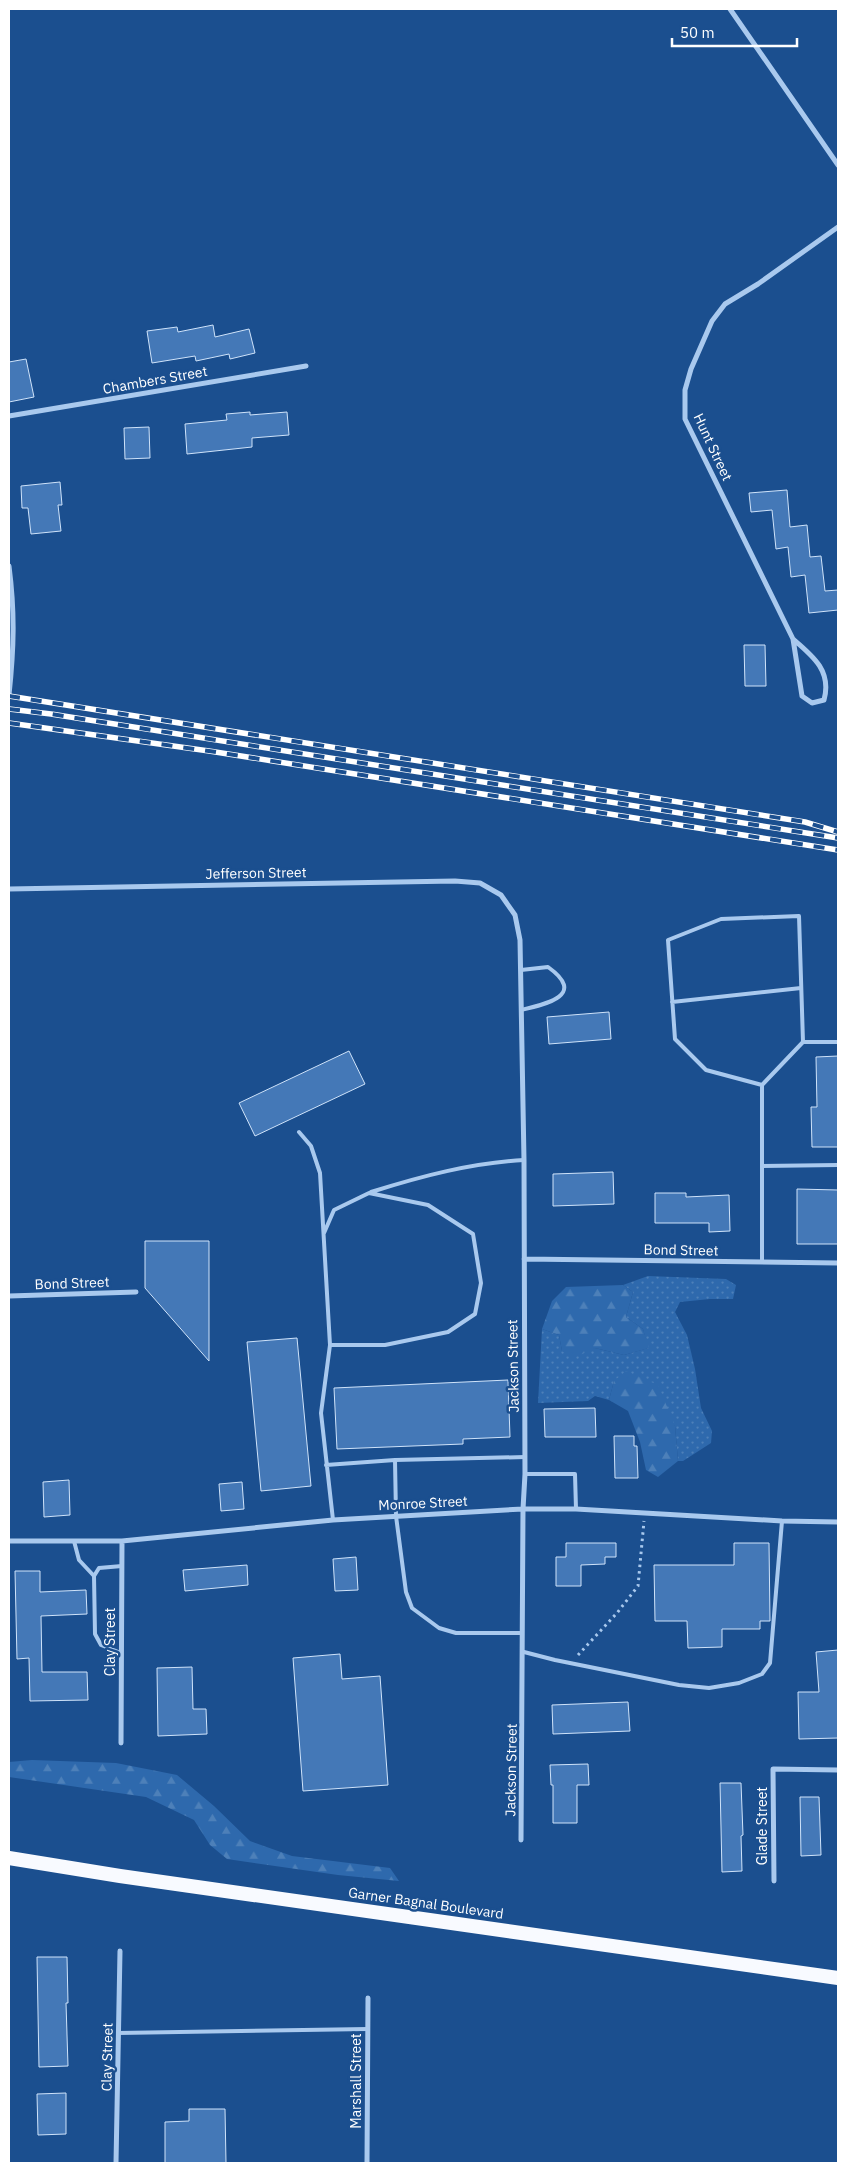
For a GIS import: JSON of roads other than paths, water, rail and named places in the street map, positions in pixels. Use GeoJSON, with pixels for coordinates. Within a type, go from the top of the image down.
{"type":"FeatureCollection","features":[{"type":"Feature","properties":{"kind":"highway","name":"Garner Bagnal Boulevard"},"geometry":{"type":"LineString","coordinates":[[9,1858],[120,1876],[838,1978]]}},
{"type":"Feature","properties":{"kind":"street"},"geometry":{"type":"LineString","coordinates":[[730,9],[838,164]]}},
{"type":"Feature","properties":{"kind":"street","name":"Hunt Street"},"geometry":{"type":"LineString","coordinates":[[793,639],[821,667],[828,688],[824,700],[812,703],[802,696],[793,639],[685,419],[685,390],[691,369],[712,321],[725,304],[758,284],[838,227]]}},
{"type":"Feature","properties":{"kind":"street","name":"Chambers Street"},"geometry":{"type":"LineString","coordinates":[[9,416],[306,366]]}},
{"type":"Feature","properties":{"kind":"street"},"geometry":{"type":"LineString","coordinates":[[9,566],[14,604],[14,653],[9,695]]}},
{"type":"Feature","properties":{"kind":"street","name":"Jefferson Street"},"geometry":{"type":"LineString","coordinates":[[9,889],[455,881],[480,883],[501,896]]}},
{"type":"Feature","properties":{"kind":"street","name":"Jackson Street"},"geometry":{"type":"LineString","coordinates":[[501,896],[515,916],[520,940],[522,1010],[526,1474],[523,1509],[522,1633],[524,1652],[521,1840]]}},
{"type":"Feature","properties":{"kind":"street","name":"Bond Street"},"geometry":{"type":"LineString","coordinates":[[524,1259],[838,1264]]}},
{"type":"Feature","properties":{"kind":"street","name":"Bond Street"},"geometry":{"type":"LineString","coordinates":[[9,1296],[136,1292]]}},
{"type":"Feature","properties":{"kind":"street","name":"Monroe Street"},"geometry":{"type":"LineString","coordinates":[[9,1541],[122,1541],[333,1520],[523,1509],[576,1509],[782,1521],[838,1522]]}},
{"type":"Feature","properties":{"kind":"street","name":"Clay Street"},"geometry":{"type":"LineString","coordinates":[[121,1743],[122,1541]]}},
{"type":"Feature","properties":{"kind":"street","name":"Glade Street"},"geometry":{"type":"LineString","coordinates":[[774,1882],[773,1769],[838,1770]]}},
{"type":"Feature","properties":{"kind":"street","name":"Clay Street"},"geometry":{"type":"LineString","coordinates":[[116,2163],[120,1951]]}},
{"type":"Feature","properties":{"kind":"street","name":"Marshall Street"},"geometry":{"type":"LineString","coordinates":[[367,2163],[368,1998]]}},
{"type":"Feature","properties":{"kind":"lane"},"geometry":{"type":"LineString","coordinates":[[762,1085],[706,1070],[675,1039],[668,940],[721,918],[798,916],[803,1042],[762,1085],[762,1262]]}},
{"type":"Feature","properties":{"kind":"lane"},"geometry":{"type":"LineString","coordinates":[[521,970],[548,967],[560,976],[564,989],[562,996],[556,1000],[522,1010]]}},
{"type":"Feature","properties":{"kind":"lane"},"geometry":{"type":"LineString","coordinates":[[672,1002],[801,988]]}},
{"type":"Feature","properties":{"kind":"lane"},"geometry":{"type":"LineString","coordinates":[[803,1042],[838,1042]]}},
{"type":"Feature","properties":{"kind":"lane"},"geometry":{"type":"LineString","coordinates":[[299,1132],[311,1146],[320,1173],[330,1345],[321,1414],[333,1520]]}},
{"type":"Feature","properties":{"kind":"lane"},"geometry":{"type":"LineString","coordinates":[[324,1233],[334,1210],[369,1193],[414,1178],[453,1168],[488,1162],[524,1160]]}},
{"type":"Feature","properties":{"kind":"lane"},"geometry":{"type":"LineString","coordinates":[[762,1166],[838,1165]]}},
{"type":"Feature","properties":{"kind":"lane"},"geometry":{"type":"LineString","coordinates":[[330,1345],[385,1345],[448,1332],[475,1314],[481,1283],[473,1234],[428,1205],[369,1193]]}},
{"type":"Feature","properties":{"kind":"lane"},"geometry":{"type":"LineString","coordinates":[[326,1465],[395,1460],[526,1457]]}},
{"type":"Feature","properties":{"kind":"lane"},"geometry":{"type":"LineString","coordinates":[[395,1460],[396,1516],[406,1592],[412,1608],[439,1628],[456,1634],[522,1633]]}},
{"type":"Feature","properties":{"kind":"lane"},"geometry":{"type":"LineString","coordinates":[[526,1474],[575,1474],[576,1509]]}},
{"type":"Feature","properties":{"kind":"lane"},"geometry":{"type":"LineString","coordinates":[[524,1652],[570,1664],[679,1685],[709,1688],[739,1683],[762,1674],[770,1663],[782,1521]]}},
{"type":"Feature","properties":{"kind":"lane"},"geometry":{"type":"LineString","coordinates":[[74,1541],[79,1560],[94,1576]]}},
{"type":"Feature","properties":{"kind":"lane"},"geometry":{"type":"LineString","coordinates":[[122,1566],[99,1568],[94,1576],[95,1634],[101,1644],[122,1653]]}},
{"type":"Feature","properties":{"kind":"lane"},"geometry":{"type":"LineString","coordinates":[[118,2033],[368,2029]]}},
{"type":"Feature","properties":{"kind":"railway"},"geometry":{"type":"LineString","coordinates":[[9,696],[805,822],[838,832]]}},
{"type":"Feature","properties":{"kind":"railway"},"geometry":{"type":"LineString","coordinates":[[9,709],[51,714],[838,838]]}},
{"type":"Feature","properties":{"kind":"railway"},"geometry":{"type":"LineString","coordinates":[[9,723],[209,751],[838,850]]}}]}
